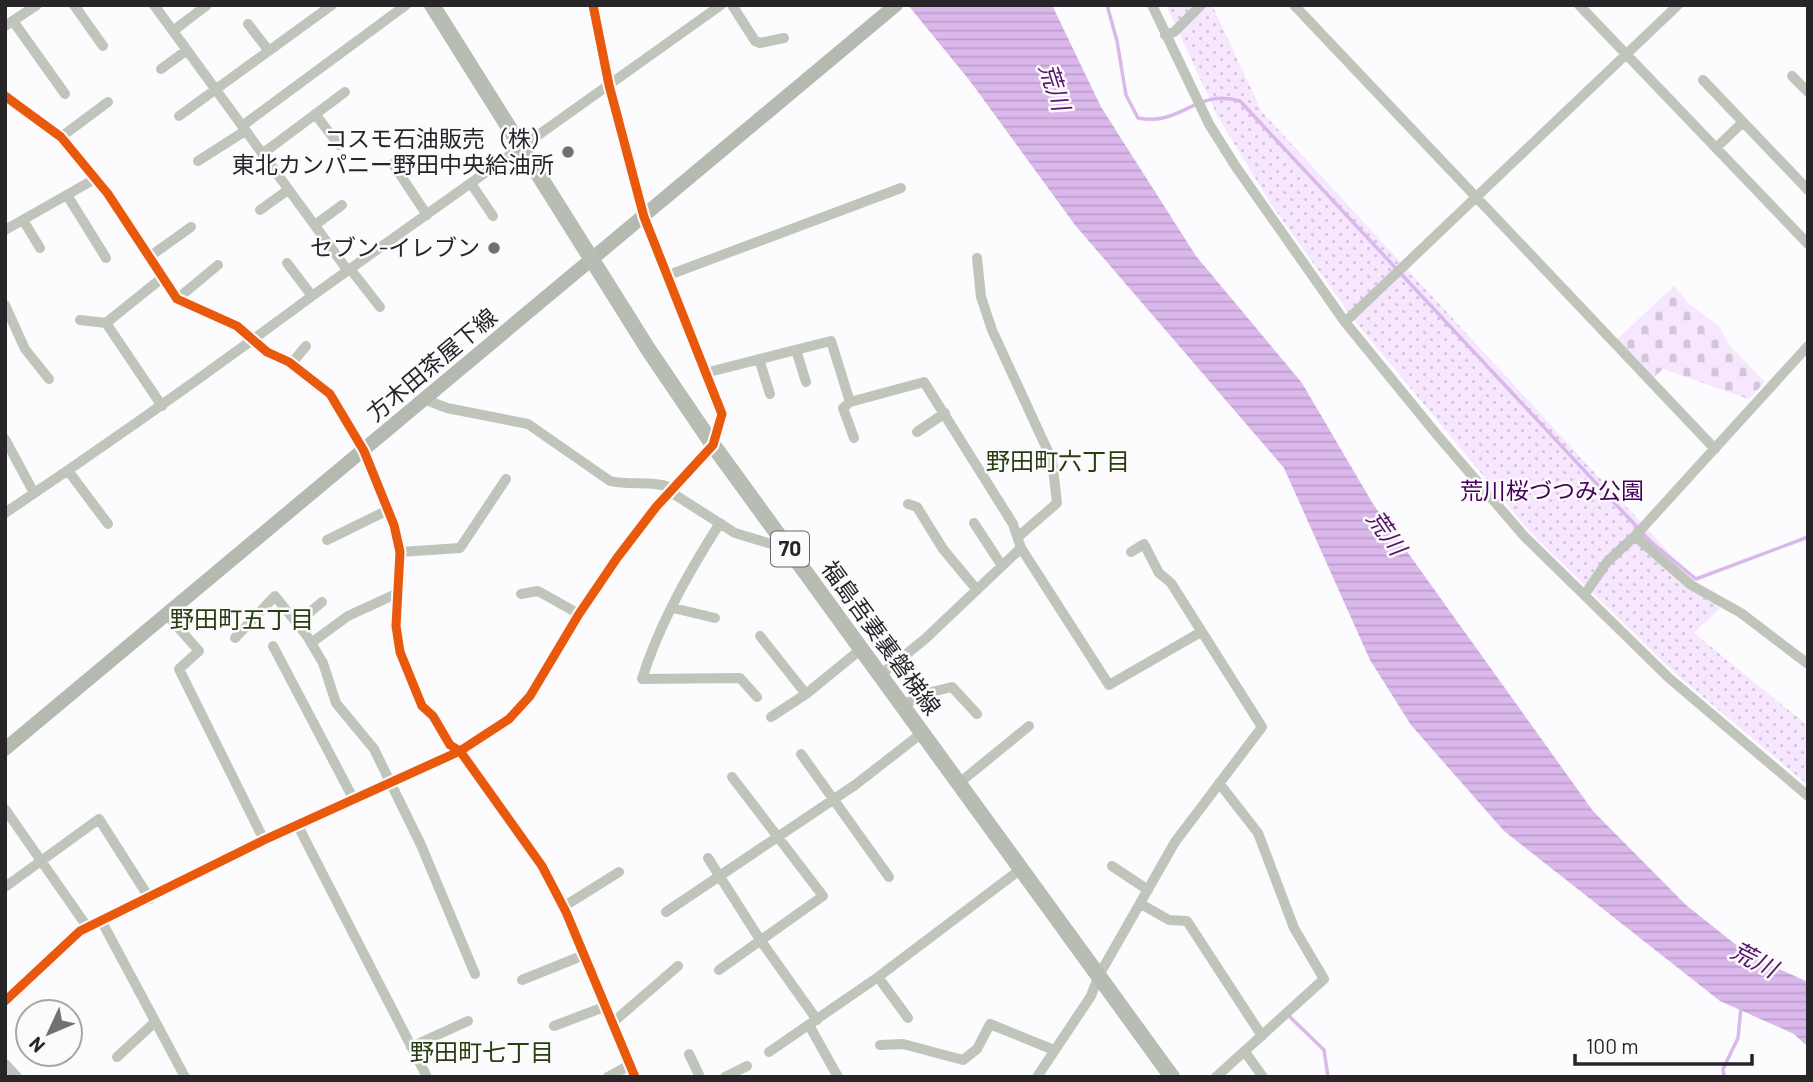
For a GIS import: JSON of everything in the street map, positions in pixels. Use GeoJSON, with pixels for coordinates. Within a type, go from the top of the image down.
{"type":"FeatureCollection","features":[{"type":"Feature","properties":{"kind":"main road","name":"福島吾妻裏磐梯線"},"geometry":{"type":"LineString","coordinates":[[432,5],[713,445],[1170,1076]]}},
{"type":"Feature","properties":{"kind":"street"},"geometry":{"type":"LineString","coordinates":[[74,5],[103,46]]}},
{"type":"Feature","properties":{"kind":"street"},"geometry":{"type":"LineString","coordinates":[[154,5],[288,190],[380,307]]}},
{"type":"Feature","properties":{"kind":"street"},"geometry":{"type":"LineString","coordinates":[[173,31],[207,5]]}},
{"type":"Feature","properties":{"kind":"street"},"geometry":{"type":"LineString","coordinates":[[179,116],[332,5]]}},
{"type":"Feature","properties":{"kind":"street"},"geometry":{"type":"LineString","coordinates":[[198,161],[406,5]]}},
{"type":"Feature","properties":{"kind":"street"},"geometry":{"type":"LineString","coordinates":[[5,1001],[80,931],[150,899],[264,840],[460,751],[509,719],[530,696],[579,614],[617,558],[671,490],[713,445],[722,414],[644,217],[609,85],[593,5]]}},
{"type":"Feature","properties":{"kind":"street"},"geometry":{"type":"LineString","coordinates":[[5,513],[69,472],[254,341],[312,296],[472,185],[721,5]]}},
{"type":"Feature","properties":{"kind":"street"},"geometry":{"type":"LineString","coordinates":[[732,5],[755,41],[760,43],[784,38]]}},
{"type":"Feature","properties":{"kind":"street"},"geometry":{"type":"LineString","coordinates":[[1152,5],[1209,124],[1289,247],[1345,323],[1524,537],[1669,678],[1808,796]]}},
{"type":"Feature","properties":{"kind":"street"},"geometry":{"type":"LineString","coordinates":[[1165,36],[1201,5]]}},
{"type":"Feature","properties":{"kind":"street"},"geometry":{"type":"LineString","coordinates":[[1294,5],[1715,449]]}},
{"type":"Feature","properties":{"kind":"street"},"geometry":{"type":"LineString","coordinates":[[1579,5],[1808,244]]}},
{"type":"Feature","properties":{"kind":"street"},"geometry":{"type":"LineString","coordinates":[[1345,323],[1678,5]]}},
{"type":"Feature","properties":{"kind":"street"},"geometry":{"type":"LineString","coordinates":[[34,6],[9,24],[65,94]]}},
{"type":"Feature","properties":{"kind":"street","name":"方木田茶屋下線"},"geometry":{"type":"LineString","coordinates":[[5,749],[891,9]]}},
{"type":"Feature","properties":{"kind":"street"},"geometry":{"type":"LineString","coordinates":[[248,24],[269,51]]}},
{"type":"Feature","properties":{"kind":"street"},"geometry":{"type":"LineString","coordinates":[[161,69],[187,50]]}},
{"type":"Feature","properties":{"kind":"street"},"geometry":{"type":"LineString","coordinates":[[1792,76],[1808,92]]}},
{"type":"Feature","properties":{"kind":"street"},"geometry":{"type":"LineString","coordinates":[[1703,80],[1808,190]]}},
{"type":"Feature","properties":{"kind":"street"},"geometry":{"type":"LineString","coordinates":[[262,154],[345,92]]}},
{"type":"Feature","properties":{"kind":"street"},"geometry":{"type":"LineString","coordinates":[[5,96],[61,137],[93,180],[108,194],[177,299],[237,326],[330,394],[365,451],[388,510],[400,552],[396,638],[422,706],[433,716],[450,745],[460,751],[542,866],[564,907],[635,1077]]}},
{"type":"Feature","properties":{"kind":"street"},"geometry":{"type":"LineString","coordinates":[[61,137],[108,102]]}},
{"type":"Feature","properties":{"kind":"street"},"geometry":{"type":"LineString","coordinates":[[316,114],[339,145]]}},
{"type":"Feature","properties":{"kind":"street"},"geometry":{"type":"LineString","coordinates":[[1716,148],[1743,122]]}},
{"type":"Feature","properties":{"kind":"street"},"geometry":{"type":"LineString","coordinates":[[393,164],[427,215]]}},
{"type":"Feature","properties":{"kind":"street"},"geometry":{"type":"LineString","coordinates":[[5,230],[93,180]]}},
{"type":"Feature","properties":{"kind":"street"},"geometry":{"type":"LineString","coordinates":[[472,185],[493,216]]}},
{"type":"Feature","properties":{"kind":"street"},"geometry":{"type":"LineString","coordinates":[[666,276],[901,188]]}},
{"type":"Feature","properties":{"kind":"street"},"geometry":{"type":"LineString","coordinates":[[260,210],[288,190]]}},
{"type":"Feature","properties":{"kind":"street"},"geometry":{"type":"LineString","coordinates":[[68,195],[106,258]]}},
{"type":"Feature","properties":{"kind":"street"},"geometry":{"type":"LineString","coordinates":[[315,225],[342,205]]}},
{"type":"Feature","properties":{"kind":"street"},"geometry":{"type":"LineString","coordinates":[[23,220],[40,248]]}},
{"type":"Feature","properties":{"kind":"street"},"geometry":{"type":"LineString","coordinates":[[149,257],[191,227]]}},
{"type":"Feature","properties":{"kind":"street"},"geometry":{"type":"LineString","coordinates":[[879,676],[1002,566],[1020,542],[1057,503],[1053,488],[1052,460],[992,330],[981,297],[976,258]]}},
{"type":"Feature","properties":{"kind":"street"},"geometry":{"type":"LineString","coordinates":[[287,263],[312,296]]}},
{"type":"Feature","properties":{"kind":"street"},"geometry":{"type":"LineString","coordinates":[[177,299],[218,265]]}},
{"type":"Feature","properties":{"kind":"street"},"geometry":{"type":"LineString","coordinates":[[80,320],[106,323],[162,278]]}},
{"type":"Feature","properties":{"kind":"street"},"geometry":{"type":"LineString","coordinates":[[5,305],[25,349],[49,379]]}},
{"type":"Feature","properties":{"kind":"street"},"geometry":{"type":"LineString","coordinates":[[106,323],[162,406]]}},
{"type":"Feature","properties":{"kind":"street"},"geometry":{"type":"LineString","coordinates":[[705,373],[831,341],[850,402]]}},
{"type":"Feature","properties":{"kind":"street"},"geometry":{"type":"LineString","coordinates":[[291,363],[306,346]]}},
{"type":"Feature","properties":{"kind":"street"},"geometry":{"type":"LineString","coordinates":[[1585,594],[1607,562],[1635,536],[1808,346]]}},
{"type":"Feature","properties":{"kind":"street"},"geometry":{"type":"LineString","coordinates":[[796,350],[806,382]]}},
{"type":"Feature","properties":{"kind":"street"},"geometry":{"type":"LineString","coordinates":[[759,359],[771,394]]}},
{"type":"Feature","properties":{"kind":"street"},"geometry":{"type":"LineString","coordinates":[[855,438],[843,408],[850,402],[924,382],[1110,685],[1201,632]]}},
{"type":"Feature","properties":{"kind":"street"},"geometry":{"type":"LineString","coordinates":[[426,400],[447,408],[528,424],[610,481],[662,484],[735,533],[791,550]]}},
{"type":"Feature","properties":{"kind":"street"},"geometry":{"type":"LineString","coordinates":[[917,432],[945,413]]}},
{"type":"Feature","properties":{"kind":"street"},"geometry":{"type":"LineString","coordinates":[[5,439],[34,493]]}},
{"type":"Feature","properties":{"kind":"street"},"geometry":{"type":"LineString","coordinates":[[69,472],[108,524]]}},
{"type":"Feature","properties":{"kind":"street"},"geometry":{"type":"LineString","coordinates":[[400,552],[460,548],[506,479]]}},
{"type":"Feature","properties":{"kind":"street"},"geometry":{"type":"LineString","coordinates":[[908,504],[917,507],[943,549],[977,590]]}},
{"type":"Feature","properties":{"kind":"street"},"geometry":{"type":"LineString","coordinates":[[327,540],[388,510]]}},
{"type":"Feature","properties":{"kind":"street"},"geometry":{"type":"LineString","coordinates":[[720,523],[693,565],[649,656],[642,679],[740,678],[757,697]]}},
{"type":"Feature","properties":{"kind":"street"},"geometry":{"type":"LineString","coordinates":[[974,523],[1002,566]]}},
{"type":"Feature","properties":{"kind":"street"},"geometry":{"type":"LineString","coordinates":[[1635,536],[1691,585],[1741,613],[1808,664]]}},
{"type":"Feature","properties":{"kind":"street"},"geometry":{"type":"LineString","coordinates":[[1037,1077],[1091,996],[1098,977],[1175,842],[1266,724],[1201,632],[1171,583],[1159,573],[1144,544],[1131,552]]}},
{"type":"Feature","properties":{"kind":"street"},"geometry":{"type":"LineString","coordinates":[[521,594],[538,591],[579,614]]}},
{"type":"Feature","properties":{"kind":"street"},"geometry":{"type":"LineString","coordinates":[[311,643],[348,616],[398,593]]}},
{"type":"Feature","properties":{"kind":"street"},"geometry":{"type":"LineString","coordinates":[[235,638],[275,596],[297,623],[323,663],[336,703],[374,749],[475,974]]}},
{"type":"Feature","properties":{"kind":"street"},"geometry":{"type":"LineString","coordinates":[[297,623],[322,602]]}},
{"type":"Feature","properties":{"kind":"street"},"geometry":{"type":"LineString","coordinates":[[673,608],[715,618]]}},
{"type":"Feature","properties":{"kind":"street"},"geometry":{"type":"LineString","coordinates":[[167,615],[199,651],[179,669],[264,840]]}},
{"type":"Feature","properties":{"kind":"street"},"geometry":{"type":"LineString","coordinates":[[760,636],[806,694]]}},
{"type":"Feature","properties":{"kind":"street"},"geometry":{"type":"LineString","coordinates":[[273,646],[354,800]]}},
{"type":"Feature","properties":{"kind":"street"},"geometry":{"type":"LineString","coordinates":[[771,718],[806,694],[860,650]]}},
{"type":"Feature","properties":{"kind":"street"},"geometry":{"type":"LineString","coordinates":[[901,706],[927,693],[952,687],[977,715]]}},
{"type":"Feature","properties":{"kind":"street"},"geometry":{"type":"LineString","coordinates":[[958,784],[1030,726]]}},
{"type":"Feature","properties":{"kind":"street"},"geometry":{"type":"LineString","coordinates":[[666,912],[834,798],[922,733]]}},
{"type":"Feature","properties":{"kind":"street"},"geometry":{"type":"LineString","coordinates":[[801,754],[889,877]]}},
{"type":"Feature","properties":{"kind":"street"},"geometry":{"type":"LineString","coordinates":[[719,970],[823,896],[775,837],[732,777]]}},
{"type":"Feature","properties":{"kind":"street"},"geometry":{"type":"LineString","coordinates":[[1216,1077],[1324,979],[1294,928],[1258,833],[1219,783]]}},
{"type":"Feature","properties":{"kind":"street"},"geometry":{"type":"LineString","coordinates":[[5,809],[88,928]]}},
{"type":"Feature","properties":{"kind":"street"},"geometry":{"type":"LineString","coordinates":[[5,887],[99,819],[150,899]]}},
{"type":"Feature","properties":{"kind":"street"},"geometry":{"type":"LineString","coordinates":[[298,826],[427,1077]]}},
{"type":"Feature","properties":{"kind":"street"},"geometry":{"type":"LineString","coordinates":[[708,858],[813,1022],[838,1077]]}},
{"type":"Feature","properties":{"kind":"street"},"geometry":{"type":"LineString","coordinates":[[1112,866],[1148,890]]}},
{"type":"Feature","properties":{"kind":"street"},"geometry":{"type":"LineString","coordinates":[[769,1052],[878,977],[1021,869]]}},
{"type":"Feature","properties":{"kind":"street"},"geometry":{"type":"LineString","coordinates":[[564,907],[619,872]]}},
{"type":"Feature","properties":{"kind":"street"},"geometry":{"type":"LineString","coordinates":[[1141,904],[1169,920],[1187,921],[1262,1036]]}},
{"type":"Feature","properties":{"kind":"street"},"geometry":{"type":"LineString","coordinates":[[102,922],[185,1077]]}},
{"type":"Feature","properties":{"kind":"street"},"geometry":{"type":"LineString","coordinates":[[522,981],[584,955]]}},
{"type":"Feature","properties":{"kind":"street"},"geometry":{"type":"LineString","coordinates":[[611,1024],[678,966]]}},
{"type":"Feature","properties":{"kind":"street"},"geometry":{"type":"LineString","coordinates":[[878,977],[908,1018]]}},
{"type":"Feature","properties":{"kind":"street"},"geometry":{"type":"LineString","coordinates":[[554,1026],[604,1007]]}},
{"type":"Feature","properties":{"kind":"street"},"geometry":{"type":"LineString","coordinates":[[411,1047],[468,1021]]}},
{"type":"Feature","properties":{"kind":"street"},"geometry":{"type":"LineString","coordinates":[[117,1057],[155,1022]]}},
{"type":"Feature","properties":{"kind":"street"},"geometry":{"type":"LineString","coordinates":[[880,1045],[903,1044],[963,1060],[977,1049],[990,1024],[1054,1049]]}},
{"type":"Feature","properties":{"kind":"street"},"geometry":{"type":"LineString","coordinates":[[1245,1052],[1263,1077]]}},
{"type":"Feature","properties":{"kind":"street"},"geometry":{"type":"LineString","coordinates":[[690,1054],[700,1077]]}},
{"type":"Feature","properties":{"kind":"street"},"geometry":{"type":"LineString","coordinates":[[5,1064],[16,1077]]}},
{"type":"Feature","properties":{"kind":"street"},"geometry":{"type":"LineString","coordinates":[[608,1077],[630,1065]]}},
{"type":"Feature","properties":{"kind":"street"},"geometry":{"type":"LineString","coordinates":[[725,1077],[747,1066]]}},
{"type":"Feature","properties":{"kind":"green space","name":"荒川桜づつみ公園"},"geometry":{"type":"Polygon","coordinates":[[[1166,5],[1212,5],[1262,112],[1720,608],[1694,633],[1808,726],[1808,785],[1677,675],[1530,532],[1354,320],[1271,204],[1218,117],[1166,5]]]}},
{"type":"Feature","properties":{"kind":"green space"},"geometry":{"type":"Polygon","coordinates":[[[1674,286],[1689,304],[1719,326],[1729,345],[1765,382],[1749,399],[1663,369],[1653,378],[1616,340],[1674,286]]]}},
{"type":"Feature","properties":{"kind":"water","name":"荒川"},"geometry":{"type":"Polygon","coordinates":[[[908,5],[1052,5],[1101,107],[1196,256],[1302,383],[1373,504],[1593,811],[1686,905],[1750,956],[1808,982],[1808,1047],[1794,1034],[1720,1001],[1504,831],[1411,725],[1370,660],[1284,468],[1075,225],[970,81],[908,5]]]}},
{"type":"Feature","properties":{"kind":"waterway"},"geometry":{"type":"LineString","coordinates":[[1107,5],[1117,41],[1126,95],[1138,118],[1166,117],[1211,99],[1240,101],[1650,541],[1696,579],[1808,537]]}},
{"type":"Feature","properties":{"kind":"waterway"},"geometry":{"type":"LineString","coordinates":[[1724,1077],[1723,1069],[1738,1038],[1741,1006]]}},
{"type":"Feature","properties":{"kind":"waterway"},"geometry":{"type":"LineString","coordinates":[[1289,1016],[1324,1050],[1328,1077]]}},
{"type":"Feature","properties":{"kind":"cycle path"},"geometry":{"type":"LineString","coordinates":[[5,1001],[80,931],[264,840],[460,751],[509,719],[530,696],[579,614],[617,558],[656,507],[713,445],[722,414],[644,217],[609,85],[593,5]]}},
{"type":"Feature","properties":{"kind":"cycle path"},"geometry":{"type":"LineString","coordinates":[[5,96],[61,137],[108,194],[177,299],[237,326],[267,352],[289,362],[330,394],[364,451],[394,525],[400,552],[396,626],[400,652],[422,706],[433,716],[450,745],[460,751],[542,866],[566,912],[635,1077]]}},
{"type":"Feature","properties":{"kind":"place","name":"コスモ石油販売（株） 東北カンパニー野田中央給油所"},"geometry":{"type":"Point","coordinates":[568,152]}},
{"type":"Feature","properties":{"kind":"place","name":"セブン-イレブン"},"geometry":{"type":"Point","coordinates":[494,248]}},
{"type":"Feature","properties":{"kind":"district","name":"野田町六丁目"},"geometry":{"type":"Point","coordinates":[1058,462]}},
{"type":"Feature","properties":{"kind":"district","name":"野田町五丁目"},"geometry":{"type":"Point","coordinates":[242,620]}},
{"type":"Feature","properties":{"kind":"district","name":"野田町七丁目"},"geometry":{"type":"Point","coordinates":[482,1053]}}]}
